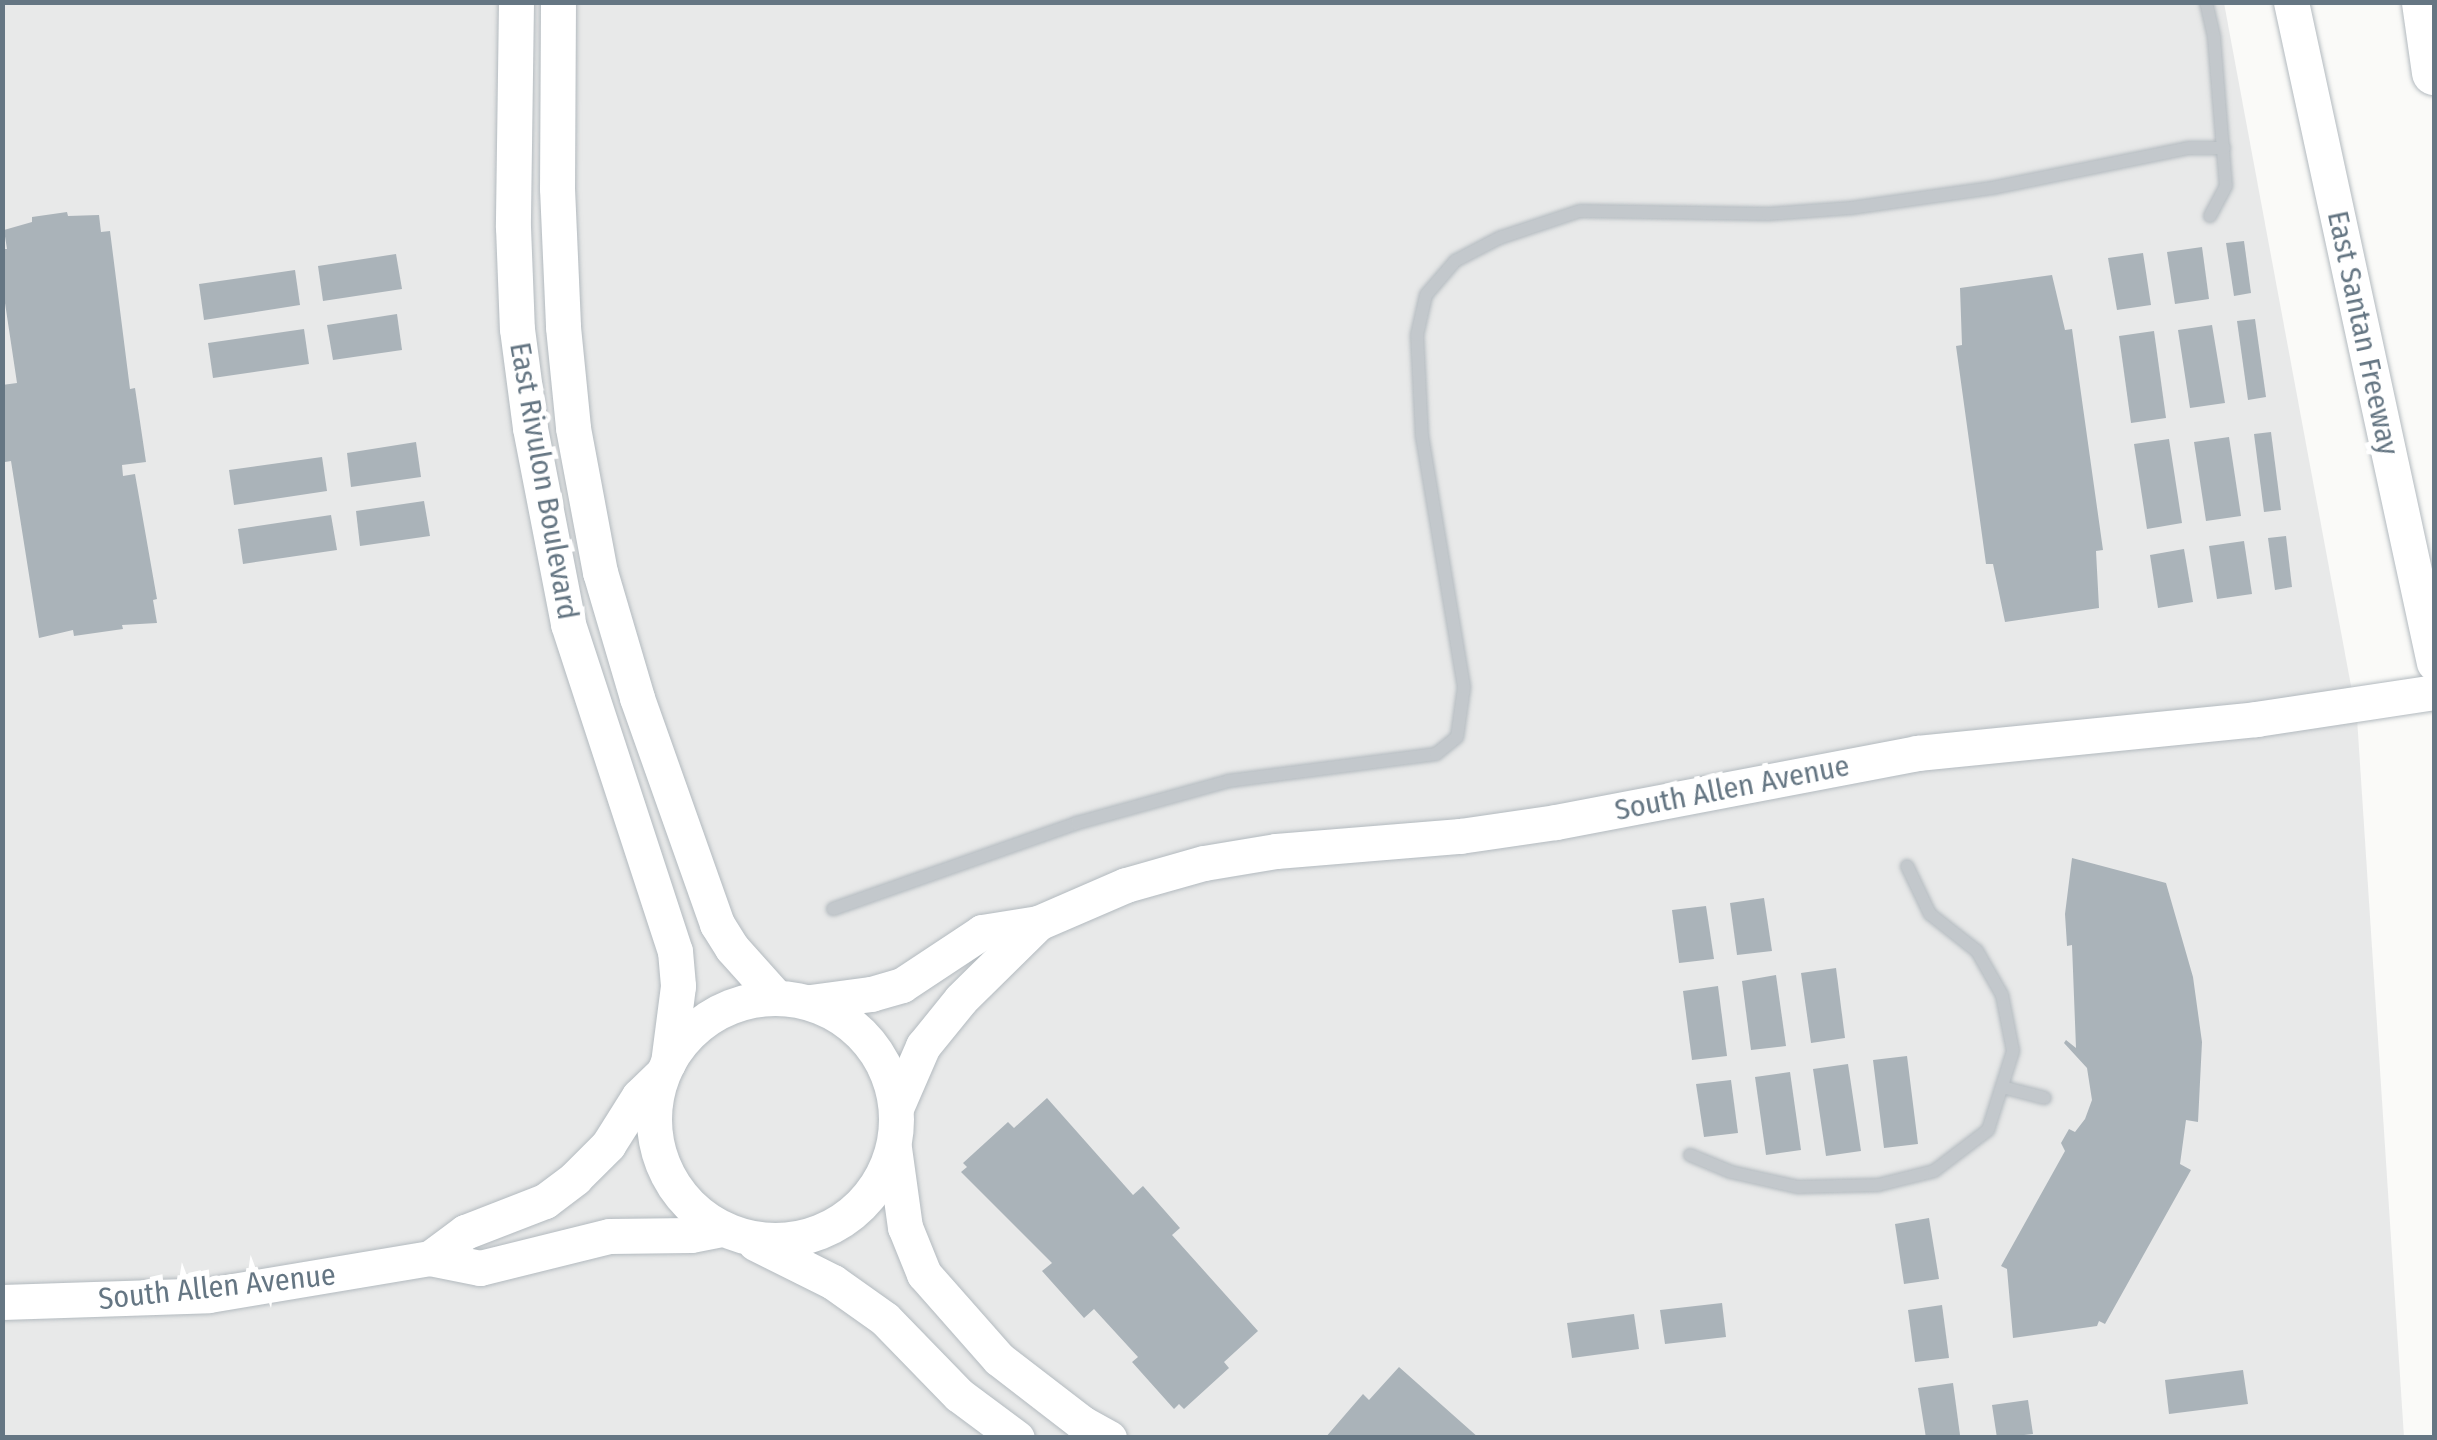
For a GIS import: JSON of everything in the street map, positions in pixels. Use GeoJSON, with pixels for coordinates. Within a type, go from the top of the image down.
{"type":"FeatureCollection","features":[{"type":"Feature","properties":{"kind":"highway"},"geometry":{"type":"LineString","coordinates":[[2424,2],[2434,72]]}},
{"type":"Feature","properties":{"kind":"street","name":"East Rivulon Boulevard"},"geometry":{"type":"LineString","coordinates":[[516,2],[513,227],[518,329],[579,576],[636,698],[717,924],[732,948],[793,1000]]}},
{"type":"Feature","properties":{"kind":"street","name":"East Rivulon Boulevard"},"geometry":{"type":"LineString","coordinates":[[558,2],[558,226],[579,576],[568,624],[675,951],[678,986],[665,1069]]}},
{"type":"Feature","properties":{"kind":"street","name":"East Santan Freeway"},"geometry":{"type":"LineString","coordinates":[[2291,2],[2434,663]]}},
{"type":"Feature","properties":{"kind":"street","name":"South Allen Avenue"},"geometry":{"type":"LineString","coordinates":[[793,1000],[870,994],[902,985],[982,932],[1038,923],[1126,885],[1204,864],[1276,851],[1479,833],[1917,753],[2256,719],[2434,692]]}},
{"type":"Feature","properties":{"kind":"street","name":"South Allen Avenue"},"geometry":{"type":"LineString","coordinates":[[896,1108],[923,1046],[961,999],[1038,923]]}},
{"type":"Feature","properties":{"kind":"street"},"geometry":{"type":"LineString","coordinates":[[1017,1438],[959,1395],[885,1319],[833,1282],[731,1232],[690,1206],[668,1176],[655,1139],[655,1101],[665,1069],[686,1036],[712,1015],[743,1002],[793,1000],[842,1017],[869,1042],[888,1072],[896,1108],[894,1148],[905,1227],[924,1274],[999,1359],[1082,1423],[1109,1438]]}},
{"type":"Feature","properties":{"kind":"street","name":"South Allen Avenue"},"geometry":{"type":"LineString","coordinates":[[430,1258],[465,1232],[545,1201],[575,1178],[608,1145],[639,1096],[665,1069]]}},
{"type":"Feature","properties":{"kind":"street"},"geometry":{"type":"LineString","coordinates":[[731,1232],[780,1241],[818,1234],[852,1214],[878,1184],[894,1148]]}},
{"type":"Feature","properties":{"kind":"street","name":"South Allen Avenue"},"geometry":{"type":"LineString","coordinates":[[2,1302],[209,1294],[430,1258],[480,1268],[609,1236],[731,1232]]}},
{"type":"Feature","properties":{"kind":"lane"},"geometry":{"type":"LineString","coordinates":[[2206,2],[2214,38],[2226,186],[2210,216]]}},
{"type":"Feature","properties":{"kind":"lane"},"geometry":{"type":"LineString","coordinates":[[833,909],[1077,824],[1228,782],[1436,754],[1457,737],[1464,687],[1422,437],[1417,335],[1426,295],[1455,262],[1500,238],[1580,211],[1768,214],[1851,208],[1992,188],[2188,148],[2224,148]]}},
{"type":"Feature","properties":{"kind":"lane"},"geometry":{"type":"LineString","coordinates":[[1690,1155],[1732,1172],[1798,1187],[1828,1189],[1915,1179],[1959,1156],[1988,1130],[2012,1051],[2002,995],[1977,952],[1930,914],[1906,866]]}},
{"type":"Feature","properties":{"kind":"lane"},"geometry":{"type":"LineString","coordinates":[[2002,1087],[2044,1098]]}},
{"type":"Feature","properties":{"kind":"shaded area"},"geometry":{"type":"Polygon","coordinates":[[[3,3],[2224,3],[2357,718],[2404,1437],[3,1438],[3,3]]]}},
{"type":"Feature","properties":{"kind":"building"},"geometry":{"type":"Polygon","coordinates":[[[67,212],[68,216],[99,215],[101,232],[110,231],[130,389],[135,388],[146,462],[122,465],[123,476],[135,474],[157,599],[153,600],[157,623],[122,625],[123,629],[74,636],[73,630],[39,638],[11,461],[5,462],[2,446],[2,385],[17,383],[2,283],[2,249],[7,249],[4,230],[32,222],[32,217],[67,212]]]}},
{"type":"Feature","properties":{"kind":"building"},"geometry":{"type":"Polygon","coordinates":[[[2244,241],[2251,293],[2234,296],[2226,243],[2244,241]]]}},
{"type":"Feature","properties":{"kind":"building"},"geometry":{"type":"Polygon","coordinates":[[[2202,247],[2209,299],[2175,304],[2167,252],[2202,247]]]}},
{"type":"Feature","properties":{"kind":"building"},"geometry":{"type":"Polygon","coordinates":[[[2143,253],[2151,305],[2117,310],[2108,258],[2143,253]]]}},
{"type":"Feature","properties":{"kind":"building"},"geometry":{"type":"Polygon","coordinates":[[[396,254],[402,289],[323,301],[318,266],[396,254]]]}},
{"type":"Feature","properties":{"kind":"building"},"geometry":{"type":"Polygon","coordinates":[[[295,270],[300,305],[204,320],[199,284],[295,270]]]}},
{"type":"Feature","properties":{"kind":"building"},"geometry":{"type":"Polygon","coordinates":[[[2052,275],[2065,330],[2072,329],[2103,550],[2096,551],[2099,608],[2005,622],[1993,564],[1986,564],[1956,346],[1962,345],[1960,288],[2052,275]]]}},
{"type":"Feature","properties":{"kind":"building"},"geometry":{"type":"Polygon","coordinates":[[[397,314],[402,350],[333,360],[327,325],[397,314]]]}},
{"type":"Feature","properties":{"kind":"building"},"geometry":{"type":"Polygon","coordinates":[[[2255,319],[2266,397],[2248,400],[2237,321],[2255,319]]]}},
{"type":"Feature","properties":{"kind":"building"},"geometry":{"type":"Polygon","coordinates":[[[2212,325],[2225,403],[2190,408],[2178,330],[2212,325]]]}},
{"type":"Feature","properties":{"kind":"building"},"geometry":{"type":"Polygon","coordinates":[[[304,329],[309,364],[213,378],[208,343],[304,329]]]}},
{"type":"Feature","properties":{"kind":"building"},"geometry":{"type":"Polygon","coordinates":[[[2154,331],[2166,418],[2131,423],[2119,336],[2154,331]]]}},
{"type":"Feature","properties":{"kind":"building"},"geometry":{"type":"Polygon","coordinates":[[[2271,432],[2281,510],[2264,512],[2254,434],[2271,432]]]}},
{"type":"Feature","properties":{"kind":"building"},"geometry":{"type":"Polygon","coordinates":[[[2229,437],[2241,516],[2206,521],[2194,442],[2229,437]]]}},
{"type":"Feature","properties":{"kind":"building"},"geometry":{"type":"Polygon","coordinates":[[[2169,439],[2182,523],[2147,529],[2134,444],[2169,439]]]}},
{"type":"Feature","properties":{"kind":"building"},"geometry":{"type":"Polygon","coordinates":[[[416,442],[421,477],[351,487],[347,453],[416,442]]]}},
{"type":"Feature","properties":{"kind":"building"},"geometry":{"type":"Polygon","coordinates":[[[322,457],[327,491],[234,505],[229,470],[322,457]]]}},
{"type":"Feature","properties":{"kind":"building"},"geometry":{"type":"Polygon","coordinates":[[[424,501],[430,536],[360,546],[356,511],[424,501]]]}},
{"type":"Feature","properties":{"kind":"building"},"geometry":{"type":"Polygon","coordinates":[[[331,515],[337,550],[243,564],[238,529],[331,515]]]}},
{"type":"Feature","properties":{"kind":"building"},"geometry":{"type":"Polygon","coordinates":[[[2286,536],[2292,587],[2275,590],[2268,538],[2286,536]]]}},
{"type":"Feature","properties":{"kind":"building"},"geometry":{"type":"Polygon","coordinates":[[[2244,541],[2252,594],[2217,599],[2209,546],[2244,541]]]}},
{"type":"Feature","properties":{"kind":"building"},"geometry":{"type":"Polygon","coordinates":[[[2184,549],[2193,602],[2158,608],[2150,555],[2184,549]]]}},
{"type":"Feature","properties":{"kind":"building"},"geometry":{"type":"Polygon","coordinates":[[[2072,858],[2166,883],[2193,977],[2202,1042],[2198,1122],[2186,1120],[2180,1164],[2191,1170],[2105,1324],[2099,1321],[2097,1326],[2013,1338],[2007,1269],[2001,1266],[2065,1151],[2061,1143],[2069,1129],[2075,1132],[2085,1119],[2092,1100],[2087,1068],[2064,1043],[2066,1040],[2076,1048],[2072,945],[2067,946],[2065,914],[2072,858]]]}},
{"type":"Feature","properties":{"kind":"building"},"geometry":{"type":"Polygon","coordinates":[[[1764,898],[1772,951],[1737,955],[1730,903],[1764,898]]]}},
{"type":"Feature","properties":{"kind":"building"},"geometry":{"type":"Polygon","coordinates":[[[1706,906],[1714,959],[1679,963],[1672,910],[1706,906]]]}},
{"type":"Feature","properties":{"kind":"building"},"geometry":{"type":"Polygon","coordinates":[[[1836,968],[1845,1038],[1811,1043],[1801,973],[1836,968]]]}},
{"type":"Feature","properties":{"kind":"building"},"geometry":{"type":"Polygon","coordinates":[[[1776,975],[1786,1046],[1751,1050],[1742,981],[1776,975]]]}},
{"type":"Feature","properties":{"kind":"building"},"geometry":{"type":"Polygon","coordinates":[[[1718,986],[1727,1056],[1692,1060],[1683,991],[1718,986]]]}},
{"type":"Feature","properties":{"kind":"building"},"geometry":{"type":"Polygon","coordinates":[[[1907,1056],[1918,1144],[1884,1148],[1873,1060],[1907,1056]]]}},
{"type":"Feature","properties":{"kind":"building"},"geometry":{"type":"Polygon","coordinates":[[[1848,1064],[1861,1151],[1826,1156],[1813,1069],[1848,1064]]]}},
{"type":"Feature","properties":{"kind":"building"},"geometry":{"type":"Polygon","coordinates":[[[1790,1072],[1801,1150],[1766,1155],[1755,1077],[1790,1072]]]}},
{"type":"Feature","properties":{"kind":"building"},"geometry":{"type":"Polygon","coordinates":[[[1731,1080],[1738,1133],[1704,1137],[1696,1084],[1731,1080]]]}},
{"type":"Feature","properties":{"kind":"building"},"geometry":{"type":"Polygon","coordinates":[[[1047,1098],[1133,1195],[1143,1186],[1180,1228],[1172,1235],[1258,1331],[1224,1362],[1229,1368],[1184,1409],[1179,1404],[1174,1409],[1132,1362],[1138,1357],[1094,1309],[1084,1318],[1042,1271],[1052,1263],[961,1172],[967,1167],[963,1163],[1008,1122],[1014,1128],[1047,1098]]]}},
{"type":"Feature","properties":{"kind":"building"},"geometry":{"type":"Polygon","coordinates":[[[1929,1218],[1939,1279],[1904,1284],[1895,1224],[1929,1218]]]}},
{"type":"Feature","properties":{"kind":"building"},"geometry":{"type":"Polygon","coordinates":[[[1722,1303],[1726,1337],[1665,1344],[1660,1310],[1722,1303]]]}},
{"type":"Feature","properties":{"kind":"building"},"geometry":{"type":"Polygon","coordinates":[[[1942,1305],[1949,1358],[1915,1362],[1908,1310],[1942,1305]]]}},
{"type":"Feature","properties":{"kind":"building"},"geometry":{"type":"Polygon","coordinates":[[[1634,1314],[1639,1349],[1572,1358],[1567,1323],[1634,1314]]]}},
{"type":"Feature","properties":{"kind":"building"},"geometry":{"type":"Polygon","coordinates":[[[1399,1367],[1479,1438],[1325,1438],[1363,1394],[1369,1400],[1399,1367]]]}},
{"type":"Feature","properties":{"kind":"building"},"geometry":{"type":"Polygon","coordinates":[[[2243,1370],[2248,1404],[2169,1414],[2165,1380],[2243,1370]]]}},
{"type":"Feature","properties":{"kind":"building"},"geometry":{"type":"Polygon","coordinates":[[[1953,1383],[1960,1435],[1926,1438],[1918,1388],[1953,1383]]]}},
{"type":"Feature","properties":{"kind":"building"},"geometry":{"type":"Polygon","coordinates":[[[2028,1400],[2033,1434],[1997,1438],[1992,1405],[2028,1400]]]}}]}
